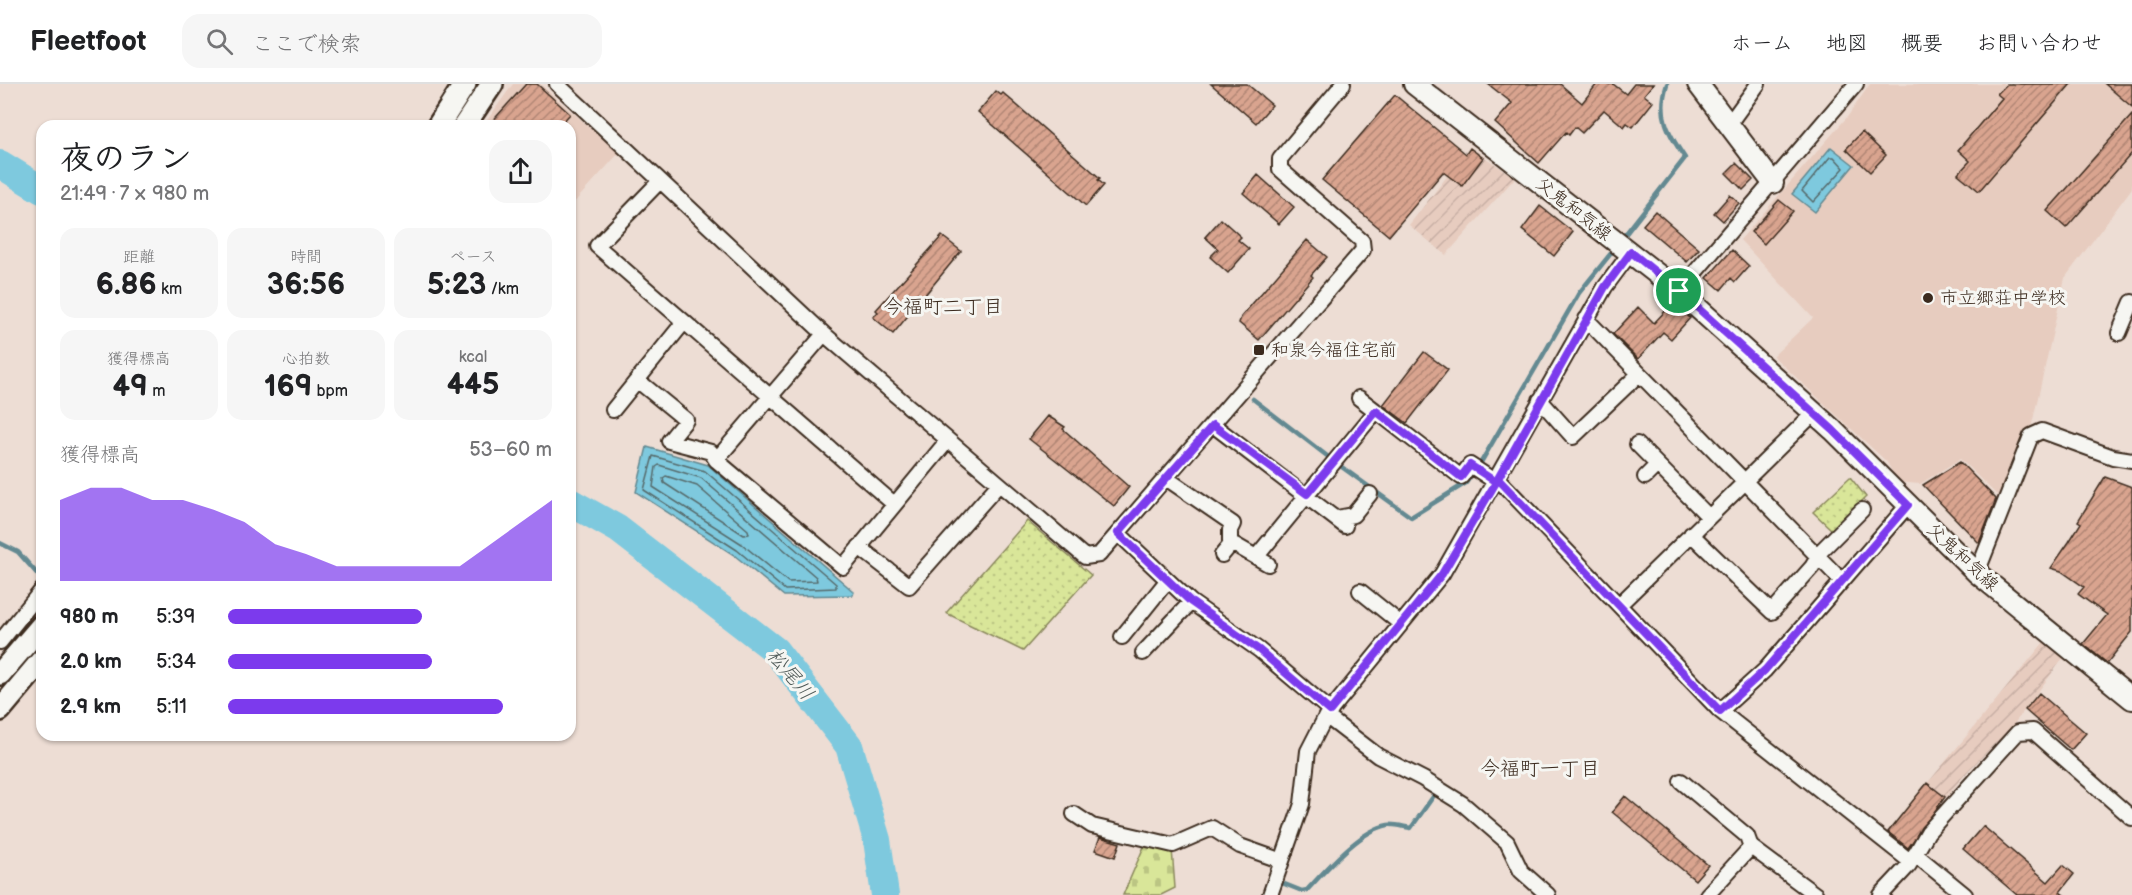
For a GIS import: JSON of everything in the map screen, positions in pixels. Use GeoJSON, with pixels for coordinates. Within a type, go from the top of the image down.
{"type":"FeatureCollection","features":[{"type":"Feature","properties":{"kind":"main road"},"geometry":{"type":"LineString","coordinates":[[468,120],[492,84]]}},
{"type":"Feature","properties":{"kind":"main road","name":"父鬼和気線"},"geometry":{"type":"LineString","coordinates":[[1414,84],[1679,291],[1814,413],[1977,573],[2132,699]]}},
{"type":"Feature","properties":{"kind":"main road"},"geometry":{"type":"LineString","coordinates":[[1698,84],[1773,183]]}},
{"type":"Feature","properties":{"kind":"main road"},"geometry":{"type":"LineString","coordinates":[[441,120],[458,86]]}},
{"type":"Feature","properties":{"kind":"main road"},"geometry":{"type":"LineString","coordinates":[[0,674],[36,632]]}},
{"type":"Feature","properties":{"kind":"main road"},"geometry":{"type":"LineString","coordinates":[[0,710],[36,667]]}},
{"type":"Feature","properties":{"kind":"street"},"geometry":{"type":"LineString","coordinates":[[556,84],[824,334],[1085,557],[1099,555],[1363,250],[1362,241],[1280,170],[1280,159],[1343,84]]}},
{"type":"Feature","properties":{"kind":"street"},"geometry":{"type":"LineString","coordinates":[[1729,124],[1758,84]]}},
{"type":"Feature","properties":{"kind":"street"},"geometry":{"type":"LineString","coordinates":[[1679,291],[1856,84]]}},
{"type":"Feature","properties":{"kind":"street"},"geometry":{"type":"LineString","coordinates":[[660,181],[597,246],[894,504]]}},
{"type":"Feature","properties":{"kind":"street"},"geometry":{"type":"LineString","coordinates":[[1270,895],[1302,804],[1308,751],[1328,714],[1442,574],[1605,287],[1631,252]]}},
{"type":"Feature","properties":{"kind":"street"},"geometry":{"type":"LineString","coordinates":[[2119,333],[2132,302]]}},
{"type":"Feature","properties":{"kind":"street"},"geometry":{"type":"LineString","coordinates":[[1586,320],[1638,375],[1747,480],[1818,559],[1842,581]]}},
{"type":"Feature","properties":{"kind":"street"},"geometry":{"type":"LineString","coordinates":[[613,410],[684,322]]}},
{"type":"Feature","properties":{"kind":"street"},"geometry":{"type":"LineString","coordinates":[[716,460],[824,334]]}},
{"type":"Feature","properties":{"kind":"street"},"geometry":{"type":"LineString","coordinates":[[1540,400],[1573,437],[1638,375]]}},
{"type":"Feature","properties":{"kind":"street"},"geometry":{"type":"LineString","coordinates":[[637,380],[686,420],[669,441],[711,452],[716,460],[843,567],[948,440]]}},
{"type":"Feature","properties":{"kind":"street"},"geometry":{"type":"LineString","coordinates":[[1359,398],[1461,477],[1470,465],[1497,480],[1720,711],[1965,895]]}},
{"type":"Feature","properties":{"kind":"street"},"geometry":{"type":"LineString","coordinates":[[1232,543],[1263,560],[1307,494],[1376,411]]}},
{"type":"Feature","properties":{"kind":"street"},"geometry":{"type":"LineString","coordinates":[[1619,605],[1814,413]]}},
{"type":"Feature","properties":{"kind":"street"},"geometry":{"type":"LineString","coordinates":[[1213,425],[1341,522],[1353,515],[1370,494]]}},
{"type":"Feature","properties":{"kind":"street"},"geometry":{"type":"LineString","coordinates":[[1977,573],[2031,436],[2042,431],[2113,457],[2132,460]]}},
{"type":"Feature","properties":{"kind":"street"},"geometry":{"type":"LineString","coordinates":[[1637,444],[1709,517]]}},
{"type":"Feature","properties":{"kind":"street"},"geometry":{"type":"LineString","coordinates":[[1645,477],[1657,465]]}},
{"type":"Feature","properties":{"kind":"street"},"geometry":{"type":"LineString","coordinates":[[1166,478],[1233,524],[1230,530],[1232,543],[1222,555]]}},
{"type":"Feature","properties":{"kind":"street"},"geometry":{"type":"LineString","coordinates":[[859,547],[909,586],[999,484]]}},
{"type":"Feature","properties":{"kind":"street"},"geometry":{"type":"LineString","coordinates":[[1720,711],[1765,670],[1908,505]]}},
{"type":"Feature","properties":{"kind":"street"},"geometry":{"type":"LineString","coordinates":[[1360,507],[1372,516]]}},
{"type":"Feature","properties":{"kind":"street"},"geometry":{"type":"LineString","coordinates":[[1691,534],[1772,612],[1818,559],[1822,550],[1862,510]]}},
{"type":"Feature","properties":{"kind":"street"},"geometry":{"type":"LineString","coordinates":[[1118,533],[1191,602],[1259,650],[1328,714],[1378,756],[1423,779],[1463,804],[1507,842],[1521,871],[1548,895]]}},
{"type":"Feature","properties":{"kind":"street"},"geometry":{"type":"LineString","coordinates":[[1122,637],[1167,581]]}},
{"type":"Feature","properties":{"kind":"street"},"geometry":{"type":"LineString","coordinates":[[1360,591],[1401,624]]}},
{"type":"Feature","properties":{"kind":"street"},"geometry":{"type":"LineString","coordinates":[[0,642],[36,597]]}},
{"type":"Feature","properties":{"kind":"street"},"geometry":{"type":"LineString","coordinates":[[1143,653],[1191,602]]}},
{"type":"Feature","properties":{"kind":"street"},"geometry":{"type":"LineString","coordinates":[[1881,895],[1913,858],[1929,832],[2018,732],[2033,731],[2132,818]]}},
{"type":"Feature","properties":{"kind":"street"},"geometry":{"type":"LineString","coordinates":[[1681,781],[1747,836],[1751,847],[1816,895]]}},
{"type":"Feature","properties":{"kind":"street"},"geometry":{"type":"LineString","coordinates":[[1687,806],[1696,794]]}},
{"type":"Feature","properties":{"kind":"street"},"geometry":{"type":"LineString","coordinates":[[1074,814],[1092,826],[1173,845],[1212,828],[1240,846],[1282,861]]}},
{"type":"Feature","properties":{"kind":"street"},"geometry":{"type":"LineString","coordinates":[[1707,895],[1751,847]]}},
{"type":"Feature","properties":{"kind":"shaded area"},"geometry":{"type":"Polygon","coordinates":[[[513,84],[540,84],[619,153],[576,200],[576,120],[487,120],[513,84]]]}},
{"type":"Feature","properties":{"kind":"shaded area","name":"市立郷荘中学校"},"geometry":{"type":"Polygon","coordinates":[[[1870,84],[2132,84],[2132,188],[2065,278],[2032,424],[2021,445],[2002,500],[1960,459],[1920,484],[1897,482],[1887,462],[1773,356],[1813,318],[1740,240],[1848,116],[1870,84]]]}},
{"type":"Feature","properties":{"kind":"shaded area"},"geometry":{"type":"Polygon","coordinates":[[[1470,147],[1515,178],[1446,255],[1409,225],[1470,147]]]}},
{"type":"Feature","properties":{"kind":"shaded area"},"geometry":{"type":"Polygon","coordinates":[[[2044,642],[2064,657],[2011,728],[1969,770],[1926,821],[1906,853],[1884,836],[2044,642]]]}},
{"type":"Feature","properties":{"kind":"green space"},"geometry":{"type":"Polygon","coordinates":[[[1850,477],[1866,497],[1832,530],[1813,512],[1850,477]]]}},
{"type":"Feature","properties":{"kind":"green space"},"geometry":{"type":"Polygon","coordinates":[[[1027,521],[1091,575],[1023,651],[946,613],[1027,521]]]}},
{"type":"Feature","properties":{"kind":"green space"},"geometry":{"type":"Polygon","coordinates":[[[1146,842],[1172,849],[1175,888],[1161,895],[1123,895],[1146,842]]]}},
{"type":"Feature","properties":{"kind":"water"},"geometry":{"type":"Polygon","coordinates":[[[1831,147],[1854,165],[1815,212],[1792,194],[1831,147]]]}},
{"type":"Feature","properties":{"kind":"water"},"geometry":{"type":"Polygon","coordinates":[[[647,447],[708,465],[854,592],[853,595],[784,596],[734,555],[636,492],[647,447]]]}},
{"type":"Feature","properties":{"kind":"building"},"geometry":{"type":"Polygon","coordinates":[[[526,84],[537,84],[570,114],[564,120],[493,120],[526,84]]]}},
{"type":"Feature","properties":{"kind":"building"},"geometry":{"type":"Polygon","coordinates":[[[1211,84],[1247,84],[1272,105],[1256,123],[1211,84]]]}},
{"type":"Feature","properties":{"kind":"building"},"geometry":{"type":"Polygon","coordinates":[[[1488,84],[1560,84],[1582,103],[1597,84],[1613,84],[1626,94],[1634,84],[1653,84],[1644,95],[1653,102],[1633,127],[1627,123],[1624,127],[1604,110],[1582,133],[1575,127],[1569,135],[1566,132],[1539,163],[1495,123],[1512,103],[1488,84]]]}},
{"type":"Feature","properties":{"kind":"building"},"geometry":{"type":"Polygon","coordinates":[[[2007,84],[2071,84],[1979,191],[1958,174],[1970,161],[1958,150],[2002,98],[1997,94],[2007,84]]]}},
{"type":"Feature","properties":{"kind":"building"},"geometry":{"type":"Polygon","coordinates":[[[2105,84],[2132,84],[2132,107],[2105,84]]]}},
{"type":"Feature","properties":{"kind":"building"},"geometry":{"type":"Polygon","coordinates":[[[996,91],[1001,95],[1003,93],[1100,178],[1098,180],[1104,185],[1086,206],[978,112],[996,91]]]}},
{"type":"Feature","properties":{"kind":"building"},"geometry":{"type":"Polygon","coordinates":[[[1395,95],[1466,154],[1470,148],[1483,158],[1462,186],[1443,172],[1389,236],[1322,180],[1395,95]]]}},
{"type":"Feature","properties":{"kind":"building"},"geometry":{"type":"Polygon","coordinates":[[[2132,115],[2132,153],[2066,228],[2047,211],[2132,115]]]}},
{"type":"Feature","properties":{"kind":"building"},"geometry":{"type":"Polygon","coordinates":[[[1862,132],[1886,155],[1870,172],[1846,149],[1862,132]]]}},
{"type":"Feature","properties":{"kind":"building"},"geometry":{"type":"Polygon","coordinates":[[[1736,163],[1753,180],[1743,190],[1726,173],[1736,163]]]}},
{"type":"Feature","properties":{"kind":"building"},"geometry":{"type":"Polygon","coordinates":[[[1258,175],[1294,207],[1279,224],[1243,193],[1258,175]]]}},
{"type":"Feature","properties":{"kind":"building"},"geometry":{"type":"Polygon","coordinates":[[[1730,195],[1739,203],[1723,221],[1714,213],[1730,195]]]}},
{"type":"Feature","properties":{"kind":"building"},"geometry":{"type":"Polygon","coordinates":[[[1779,200],[1793,211],[1764,244],[1751,232],[1779,200]]]}},
{"type":"Feature","properties":{"kind":"building"},"geometry":{"type":"Polygon","coordinates":[[[1540,206],[1573,232],[1554,256],[1522,230],[1540,206]]]}},
{"type":"Feature","properties":{"kind":"building"},"geometry":{"type":"Polygon","coordinates":[[[1655,211],[1699,249],[1687,262],[1643,225],[1655,211]]]}},
{"type":"Feature","properties":{"kind":"building"},"geometry":{"type":"Polygon","coordinates":[[[1221,219],[1241,237],[1238,240],[1249,249],[1228,273],[1210,257],[1218,249],[1205,237],[1221,219]]]}},
{"type":"Feature","properties":{"kind":"building"},"geometry":{"type":"Polygon","coordinates":[[[942,236],[961,251],[893,334],[873,317],[878,312],[876,310],[942,236]]]}},
{"type":"Feature","properties":{"kind":"building"},"geometry":{"type":"Polygon","coordinates":[[[1307,240],[1327,257],[1311,275],[1313,277],[1259,340],[1239,323],[1241,317],[1307,240]]]}},
{"type":"Feature","properties":{"kind":"building"},"geometry":{"type":"Polygon","coordinates":[[[1732,250],[1749,266],[1735,282],[1731,278],[1721,290],[1707,278],[1732,250]]]}},
{"type":"Feature","properties":{"kind":"building"},"geometry":{"type":"Polygon","coordinates":[[[1673,303],[1690,318],[1671,339],[1663,332],[1638,359],[1613,334],[1638,307],[1654,323],[1673,303]]]}},
{"type":"Feature","properties":{"kind":"building"},"geometry":{"type":"Polygon","coordinates":[[[1424,352],[1448,370],[1407,423],[1383,405],[1424,352]]]}},
{"type":"Feature","properties":{"kind":"building"},"geometry":{"type":"Polygon","coordinates":[[[1048,416],[1065,427],[1063,429],[1129,487],[1114,506],[1029,439],[1048,416]]]}},
{"type":"Feature","properties":{"kind":"building"},"geometry":{"type":"Polygon","coordinates":[[[1960,462],[1996,499],[1979,543],[1923,485],[1960,462]]]}},
{"type":"Feature","properties":{"kind":"building"},"geometry":{"type":"Polygon","coordinates":[[[2105,477],[2132,487],[2132,632],[2107,663],[2083,644],[2107,615],[2078,594],[2084,587],[2061,571],[2051,568],[2081,523],[2078,521],[2105,477]]]}},
{"type":"Feature","properties":{"kind":"building"},"geometry":{"type":"Polygon","coordinates":[[[2039,693],[2086,733],[2071,750],[2025,710],[2039,693]]]}},
{"type":"Feature","properties":{"kind":"building"},"geometry":{"type":"Polygon","coordinates":[[[1927,783],[1945,797],[1908,848],[1888,832],[1927,783]]]}},
{"type":"Feature","properties":{"kind":"building"},"geometry":{"type":"Polygon","coordinates":[[[1625,796],[1708,865],[1695,880],[1612,812],[1625,796]]]}},
{"type":"Feature","properties":{"kind":"building"},"geometry":{"type":"Polygon","coordinates":[[[1983,826],[2048,882],[2063,865],[2074,874],[2060,892],[2064,895],[2017,895],[1963,849],[1983,826]]]}},
{"type":"Feature","properties":{"kind":"building"},"geometry":{"type":"Polygon","coordinates":[[[1100,837],[1120,843],[1115,857],[1095,850],[1100,837]]]}},
{"type":"Feature","properties":{"kind":"waterway"},"geometry":{"type":"LineString","coordinates":[[1624,236],[1685,158],[1666,123],[1663,105],[1667,84]]}},
{"type":"Feature","properties":{"kind":"waterway","name":"松尾川"},"geometry":{"type":"LineString","coordinates":[[0,164],[36,186]]}},
{"type":"Feature","properties":{"kind":"waterway"},"geometry":{"type":"LineString","coordinates":[[1480,464],[1579,293],[1612,252]]}},
{"type":"Feature","properties":{"kind":"waterway"},"geometry":{"type":"LineString","coordinates":[[1253,399],[1331,459]]}},
{"type":"Feature","properties":{"kind":"waterway"},"geometry":{"type":"LineString","coordinates":[[1339,465],[1411,517],[1466,483],[1473,473]]}},
{"type":"Feature","properties":{"kind":"waterway","name":"松尾川"},"geometry":{"type":"LineString","coordinates":[[576,505],[618,529],[775,650],[849,746],[877,840],[885,895]]}},
{"type":"Feature","properties":{"kind":"waterway"},"geometry":{"type":"LineString","coordinates":[[0,543],[18,552],[36,572]]}},
{"type":"Feature","properties":{"kind":"waterway"},"geometry":{"type":"LineString","coordinates":[[1282,883],[1302,891],[1307,890],[1344,852],[1366,834],[1388,825],[1411,828],[1435,794]]}},
{"type":"Feature","properties":{"kind":"place","name":"市立郷荘中学校"},"geometry":{"type":"Point","coordinates":[1928,298]}},
{"type":"Feature","properties":{"kind":"place","name":"和泉今福住宅前"},"geometry":{"type":"Point","coordinates":[1259,350]}},
{"type":"Feature","properties":{"kind":"district","name":"今福町二丁目"},"geometry":{"type":"Point","coordinates":[943,306]}},
{"type":"Feature","properties":{"kind":"district","name":"今福町一丁目"},"geometry":{"type":"Point","coordinates":[1540,768]}},
{"type":"Feature","properties":{"kind":"route"},"geometry":{"type":"LineString","coordinates":[[1631,252],[1679,291],[1833,430],[1908,505],[1765,670],[1720,711],[1498,479],[1442,574],[1330,711],[1259,650],[1191,602],[1118,533],[1213,425],[1307,494],[1376,411],[1461,477],[1470,465],[1496,482],[1605,287],[1631,252]]}}]}
